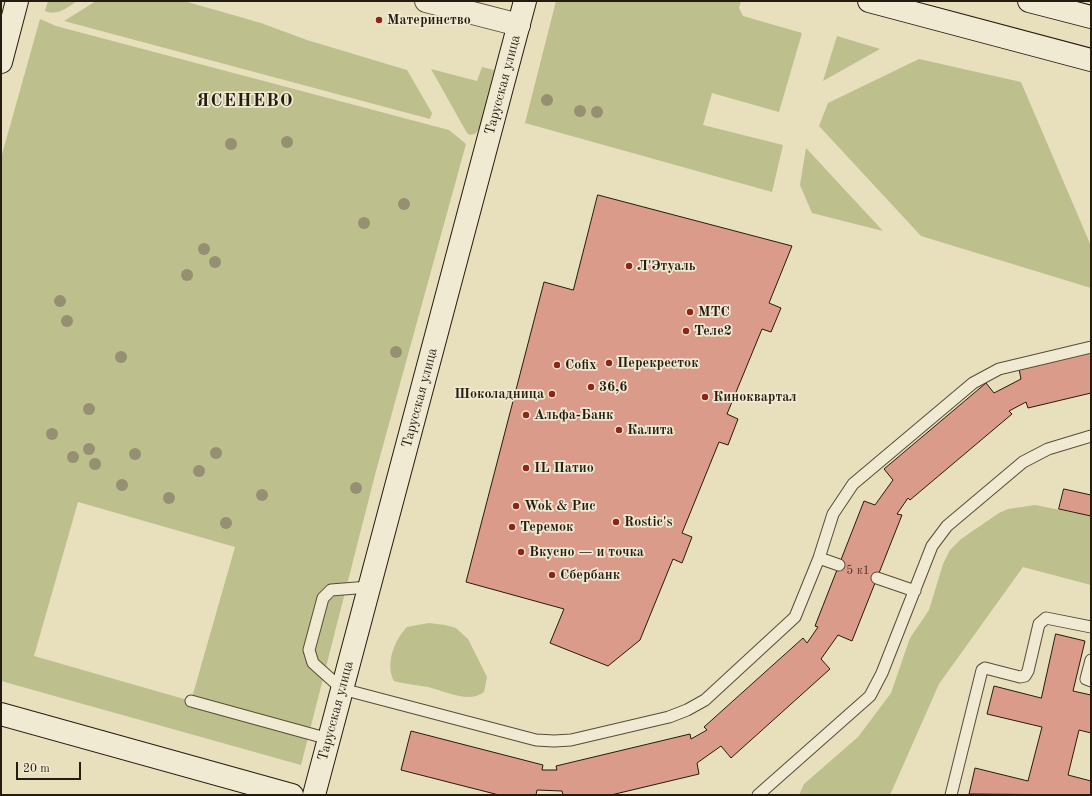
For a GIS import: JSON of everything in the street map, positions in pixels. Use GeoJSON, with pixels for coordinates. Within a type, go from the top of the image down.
{"type":"FeatureCollection","features":[{"type":"Feature","properties":{"kind":"main road"},"geometry":{"type":"LineString","coordinates":[[1,62],[17,1]]}},
{"type":"Feature","properties":{"kind":"main road"},"geometry":{"type":"LineString","coordinates":[[426,1],[519,25]]}},
{"type":"Feature","properties":{"kind":"main road","name":"Тарусская улица"},"geometry":{"type":"LineString","coordinates":[[314,795],[525,1]]}},
{"type":"Feature","properties":{"kind":"main road"},"geometry":{"type":"LineString","coordinates":[[869,1],[1091,60]]}},
{"type":"Feature","properties":{"kind":"main road"},"geometry":{"type":"LineString","coordinates":[[1029,1],[1091,17]]}},
{"type":"Feature","properties":{"kind":"main road"},"geometry":{"type":"LineString","coordinates":[[1,714],[292,795]]}},
{"type":"Feature","properties":{"kind":"lane"},"geometry":{"type":"LineString","coordinates":[[369,587],[331,590],[323,598],[310,650],[313,663],[342,689],[536,740],[554,742],[571,740],[669,717],[687,710],[705,700],[795,617],[819,558],[833,514],[853,484],[973,383],[999,369],[1091,347]]}},
{"type":"Feature","properties":{"kind":"lane"},"geometry":{"type":"LineString","coordinates":[[758,795],[870,696],[882,673],[932,546],[947,526],[1023,462],[1048,449],[1091,436]]}},
{"type":"Feature","properties":{"kind":"lane"},"geometry":{"type":"LineString","coordinates":[[819,558],[839,565]]}},
{"type":"Feature","properties":{"kind":"lane"},"geometry":{"type":"LineString","coordinates":[[877,578],[915,591]]}},
{"type":"Feature","properties":{"kind":"lane"},"geometry":{"type":"LineString","coordinates":[[951,795],[982,670],[985,668],[1020,677],[1025,676],[1028,671],[1039,624],[1046,618],[1091,627]]}},
{"type":"Feature","properties":{"kind":"lane"},"geometry":{"type":"LineString","coordinates":[[1091,660],[1086,679],[1091,680]]}},
{"type":"Feature","properties":{"kind":"lane"},"geometry":{"type":"LineString","coordinates":[[191,701],[329,739]]}},
{"type":"Feature","properties":{"kind":"green space"},"geometry":{"type":"Polygon","coordinates":[[[48,1],[77,1],[54,13],[45,11],[48,1]]]}},
{"type":"Feature","properties":{"kind":"green space"},"geometry":{"type":"Polygon","coordinates":[[[96,1],[184,1],[261,23],[307,40],[407,70],[432,113],[430,119],[64,21],[96,1]]]}},
{"type":"Feature","properties":{"kind":"green space"},"geometry":{"type":"Polygon","coordinates":[[[556,1],[741,1],[739,8],[743,16],[802,33],[779,112],[712,93],[703,125],[783,145],[772,192],[525,123],[556,1]]]}},
{"type":"Feature","properties":{"kind":"green space"},"geometry":{"type":"Polygon","coordinates":[[[40,19],[56,26],[449,130],[466,144],[376,471],[301,765],[1,681],[1,158],[40,19]],[[78,502],[34,656],[191,701],[235,547],[78,502]]]}},
{"type":"Feature","properties":{"kind":"green space"},"geometry":{"type":"Polygon","coordinates":[[[837,36],[880,49],[823,81],[837,36]]]}},
{"type":"Feature","properties":{"kind":"green space"},"geometry":{"type":"Polygon","coordinates":[[[919,59],[1021,82],[1091,246],[1091,288],[921,236],[819,126],[828,103],[919,59]]]}},
{"type":"Feature","properties":{"kind":"green space"},"geometry":{"type":"Polygon","coordinates":[[[482,67],[494,70],[479,129],[475,134],[470,135],[467,133],[431,69],[477,81],[482,67]]]}},
{"type":"Feature","properties":{"kind":"green space"},"geometry":{"type":"Polygon","coordinates":[[[806,148],[883,231],[812,213],[800,185],[806,148]]]}},
{"type":"Feature","properties":{"kind":"green space"},"geometry":{"type":"Polygon","coordinates":[[[1035,505],[1091,516],[1091,585],[1023,567],[939,684],[890,795],[799,795],[804,784],[858,737],[891,693],[910,638],[929,610],[943,564],[950,550],[961,539],[999,513],[1008,509],[1035,505]]]}},
{"type":"Feature","properties":{"kind":"green space"},"geometry":{"type":"Polygon","coordinates":[[[429,623],[456,628],[468,639],[487,677],[484,692],[471,697],[464,697],[428,687],[394,681],[390,668],[392,653],[402,632],[407,627],[429,623]]]}},
{"type":"Feature","properties":{"kind":"building","name":"Калита"},"geometry":{"type":"Polygon","coordinates":[[[598,195],[792,246],[769,303],[781,308],[771,332],[762,329],[727,414],[738,419],[728,445],[719,442],[682,533],[692,537],[682,563],[673,559],[640,640],[608,666],[550,643],[564,609],[466,582],[544,282],[573,290],[598,195]]]}},
{"type":"Feature","properties":{"kind":"building"},"geometry":{"type":"Polygon","coordinates":[[[1091,351],[1091,393],[1028,408],[1026,402],[1009,411],[1012,414],[910,500],[908,498],[897,514],[902,515],[852,641],[838,635],[821,659],[830,669],[731,758],[721,746],[697,763],[699,774],[611,795],[563,795],[562,791],[537,790],[536,795],[499,795],[401,770],[411,731],[543,765],[542,770],[557,770],[556,766],[690,734],[691,739],[707,730],[704,727],[803,638],[807,643],[818,627],[815,626],[864,501],[875,505],[893,480],[884,469],[986,383],[994,393],[1021,379],[1019,369],[1091,351]]]}},
{"type":"Feature","properties":{"kind":"building"},"geometry":{"type":"Polygon","coordinates":[[[1064,489],[1091,495],[1091,516],[1059,509],[1064,489]]]}},
{"type":"Feature","properties":{"kind":"building"},"geometry":{"type":"Polygon","coordinates":[[[1056,634],[1085,641],[1073,691],[1091,695],[1091,733],[1079,730],[1068,775],[1091,781],[1091,795],[969,794],[975,768],[1028,781],[1042,727],[987,714],[994,686],[1041,698],[1056,634]]]}},
{"type":"Feature","properties":{"kind":"place","name":"Материнство"},"geometry":{"type":"Point","coordinates":[379,20]}},
{"type":"Feature","properties":{"kind":"place","name":"Л'Этуаль"},"geometry":{"type":"Point","coordinates":[629,266]}},
{"type":"Feature","properties":{"kind":"place","name":"МТС"},"geometry":{"type":"Point","coordinates":[690,312]}},
{"type":"Feature","properties":{"kind":"place","name":"Теле2"},"geometry":{"type":"Point","coordinates":[686,331]}},
{"type":"Feature","properties":{"kind":"place","name":"Перекресток"},"geometry":{"type":"Point","coordinates":[609,363]}},
{"type":"Feature","properties":{"kind":"place","name":"Cofix"},"geometry":{"type":"Point","coordinates":[557,365]}},
{"type":"Feature","properties":{"kind":"place","name":"36,6"},"geometry":{"type":"Point","coordinates":[591,387]}},
{"type":"Feature","properties":{"kind":"place","name":"Шоколадница"},"geometry":{"type":"Point","coordinates":[552,394]}},
{"type":"Feature","properties":{"kind":"place","name":"Киноквартал"},"geometry":{"type":"Point","coordinates":[705,397]}},
{"type":"Feature","properties":{"kind":"place","name":"Альфа-Банк"},"geometry":{"type":"Point","coordinates":[526,415]}},
{"type":"Feature","properties":{"kind":"place","name":"Калита"},"geometry":{"type":"Point","coordinates":[619,430]}},
{"type":"Feature","properties":{"kind":"place","name":"IL Патио"},"geometry":{"type":"Point","coordinates":[526,468]}},
{"type":"Feature","properties":{"kind":"place","name":"Wok & Рис"},"geometry":{"type":"Point","coordinates":[516,506]}},
{"type":"Feature","properties":{"kind":"place","name":"Rostic's"},"geometry":{"type":"Point","coordinates":[616,522]}},
{"type":"Feature","properties":{"kind":"place","name":"Теремок"},"geometry":{"type":"Point","coordinates":[512,527]}},
{"type":"Feature","properties":{"kind":"place","name":"Вкусно — и точка"},"geometry":{"type":"Point","coordinates":[521,552]}},
{"type":"Feature","properties":{"kind":"place","name":"Сбербанк"},"geometry":{"type":"Point","coordinates":[552,575]}},
{"type":"Feature","properties":{"kind":"district","name":"ЯСЕНЕВО"},"geometry":{"type":"Point","coordinates":[245,101]}}]}
